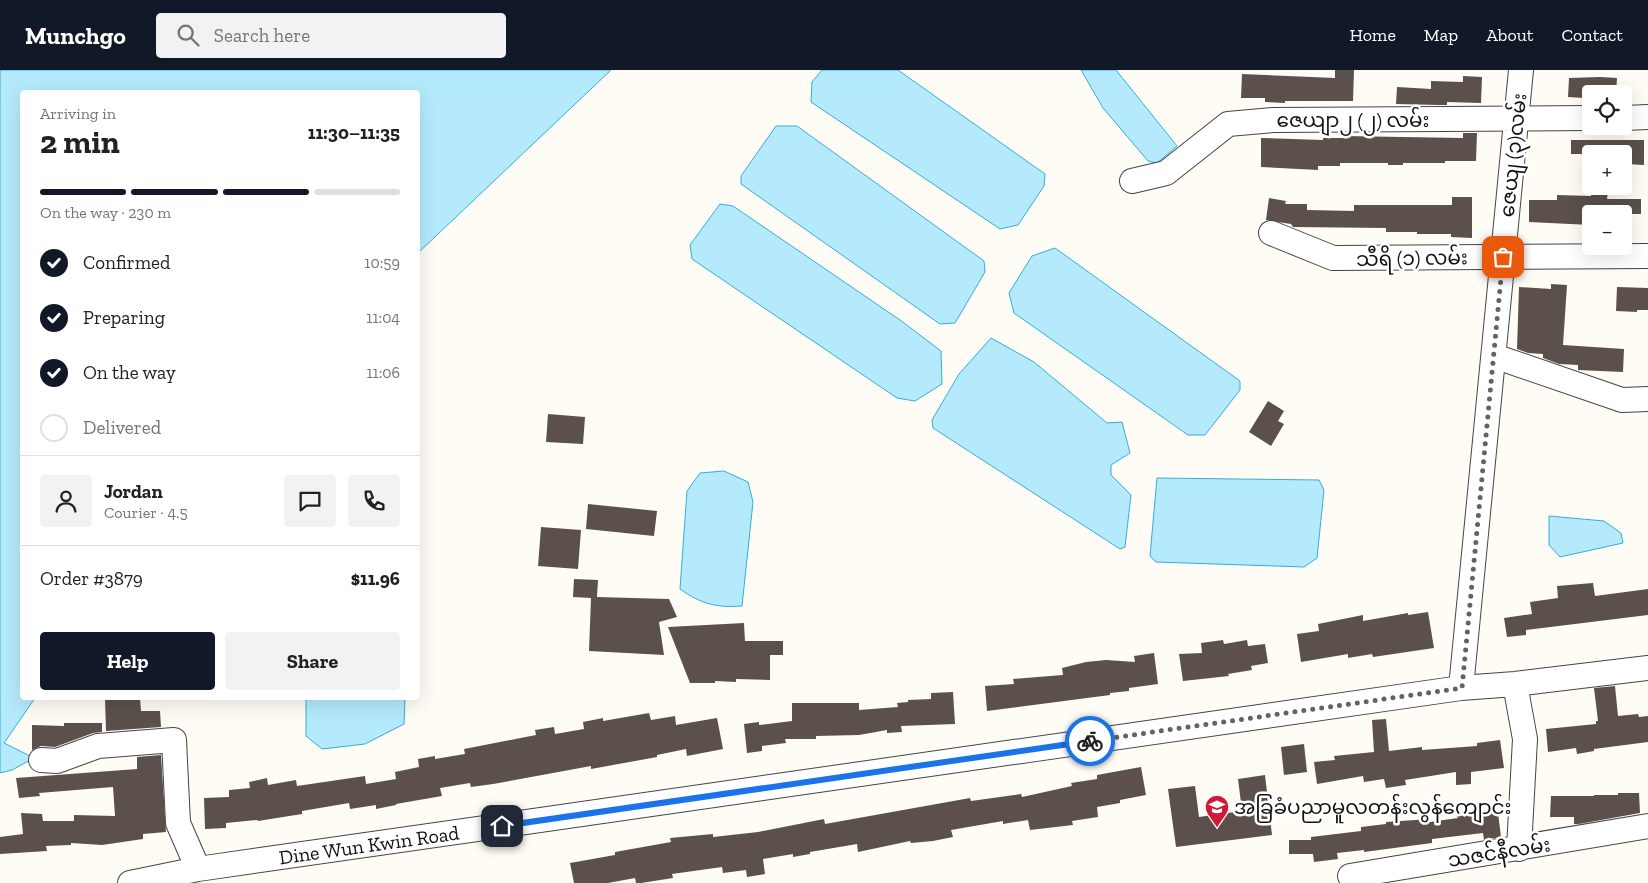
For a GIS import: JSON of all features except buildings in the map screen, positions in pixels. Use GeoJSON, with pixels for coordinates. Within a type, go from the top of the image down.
{"type":"FeatureCollection","features":[{"type":"Feature","properties":{"kind":"street","name":"ဇေယျ (၃)လမ်း"},"geometry":{"type":"LineString","coordinates":[[1462,688],[1521,70]]}},
{"type":"Feature","properties":{"kind":"street"},"geometry":{"type":"LineString","coordinates":[[1632,118],[1648,117]]}},
{"type":"Feature","properties":{"kind":"street","name":"ဇေယျာ၂ (၂) လမ်း"},"geometry":{"type":"LineString","coordinates":[[1132,181],[1166,173],[1228,124],[1273,120],[1582,118]]}},
{"type":"Feature","properties":{"kind":"street","name":"သီရိ (၁) လမ်း"},"geometry":{"type":"LineString","coordinates":[[1271,233],[1333,258],[1648,256]]}},
{"type":"Feature","properties":{"kind":"street"},"geometry":{"type":"LineString","coordinates":[[1494,356],[1622,400],[1648,398]]}},
{"type":"Feature","properties":{"kind":"street","name":"Dine Wun Kwin Road"},"geometry":{"type":"LineString","coordinates":[[130,883],[198,869],[1462,688],[1515,684],[1648,668]]}},
{"type":"Feature","properties":{"kind":"street"},"geometry":{"type":"LineString","coordinates":[[1515,684],[1525,739],[1519,849]]}},
{"type":"Feature","properties":{"kind":"street"},"geometry":{"type":"LineString","coordinates":[[41,760],[57,760],[98,746],[174,740],[178,823],[198,869]]}},
{"type":"Feature","properties":{"kind":"street","name":"သဇင်နီလမ်း"},"geometry":{"type":"LineString","coordinates":[[1350,876],[1648,826]]}},
{"type":"Feature","properties":{"kind":"water"},"geometry":{"type":"Polygon","coordinates":[[[0,70],[611,70],[420,251],[420,90],[20,90],[20,700],[34,700],[4,743],[34,758],[12,770],[0,773],[0,70]]]}},
{"type":"Feature","properties":{"kind":"water"},"geometry":{"type":"Polygon","coordinates":[[[822,70],[898,70],[1045,174],[1044,186],[1018,225],[1000,229],[811,102],[812,82],[822,70]]]}},
{"type":"Feature","properties":{"kind":"water"},"geometry":{"type":"Polygon","coordinates":[[[1081,70],[1116,70],[1177,146],[1157,163],[1148,161],[1103,108],[1081,70]]]}},
{"type":"Feature","properties":{"kind":"water"},"geometry":{"type":"Polygon","coordinates":[[[776,126],[797,126],[984,261],[985,272],[955,323],[940,324],[741,184],[741,176],[776,126]]]}},
{"type":"Feature","properties":{"kind":"water"},"geometry":{"type":"Polygon","coordinates":[[[720,204],[733,206],[900,320],[941,351],[942,384],[915,401],[897,398],[692,259],[690,245],[720,204]]]}},
{"type":"Feature","properties":{"kind":"water"},"geometry":{"type":"Polygon","coordinates":[[[1055,248],[1240,381],[1240,390],[1205,435],[1188,435],[1014,313],[1009,293],[1032,256],[1055,248]]]}},
{"type":"Feature","properties":{"kind":"water"},"geometry":{"type":"Polygon","coordinates":[[[991,338],[1034,362],[1107,423],[1122,422],[1130,453],[1111,465],[1111,475],[1131,495],[1125,547],[1120,549],[933,428],[932,420],[959,374],[991,338]]]}},
{"type":"Feature","properties":{"kind":"water"},"geometry":{"type":"Polygon","coordinates":[[[724,471],[748,482],[753,502],[742,606],[710,604],[680,589],[687,491],[700,473],[724,471]]]}},
{"type":"Feature","properties":{"kind":"water"},"geometry":{"type":"Polygon","coordinates":[[[1157,478],[1319,480],[1324,490],[1317,558],[1304,567],[1156,562],[1150,556],[1157,478]]]}},
{"type":"Feature","properties":{"kind":"water"},"geometry":{"type":"Polygon","coordinates":[[[1549,516],[1604,521],[1621,533],[1623,543],[1560,557],[1549,545],[1549,516]]]}},
{"type":"Feature","properties":{"kind":"water"},"geometry":{"type":"Polygon","coordinates":[[[306,700],[405,700],[404,724],[365,744],[322,749],[306,736],[306,700]]]}},
{"type":"Feature","properties":{"kind":"way so far"},"geometry":{"type":"LineString","coordinates":[[1090,741],[1462,688],[1503,257]]}},
{"type":"Feature","properties":{"kind":"place","name":"အခြခံပညာမူလတန်းလွန်ကျောင်း"},"geometry":{"type":"Point","coordinates":[1217,828]}},
{"type":"Feature","properties":{"kind":"route"},"geometry":{"type":"LineString","coordinates":[[502,826],[1090,741]]}}]}
